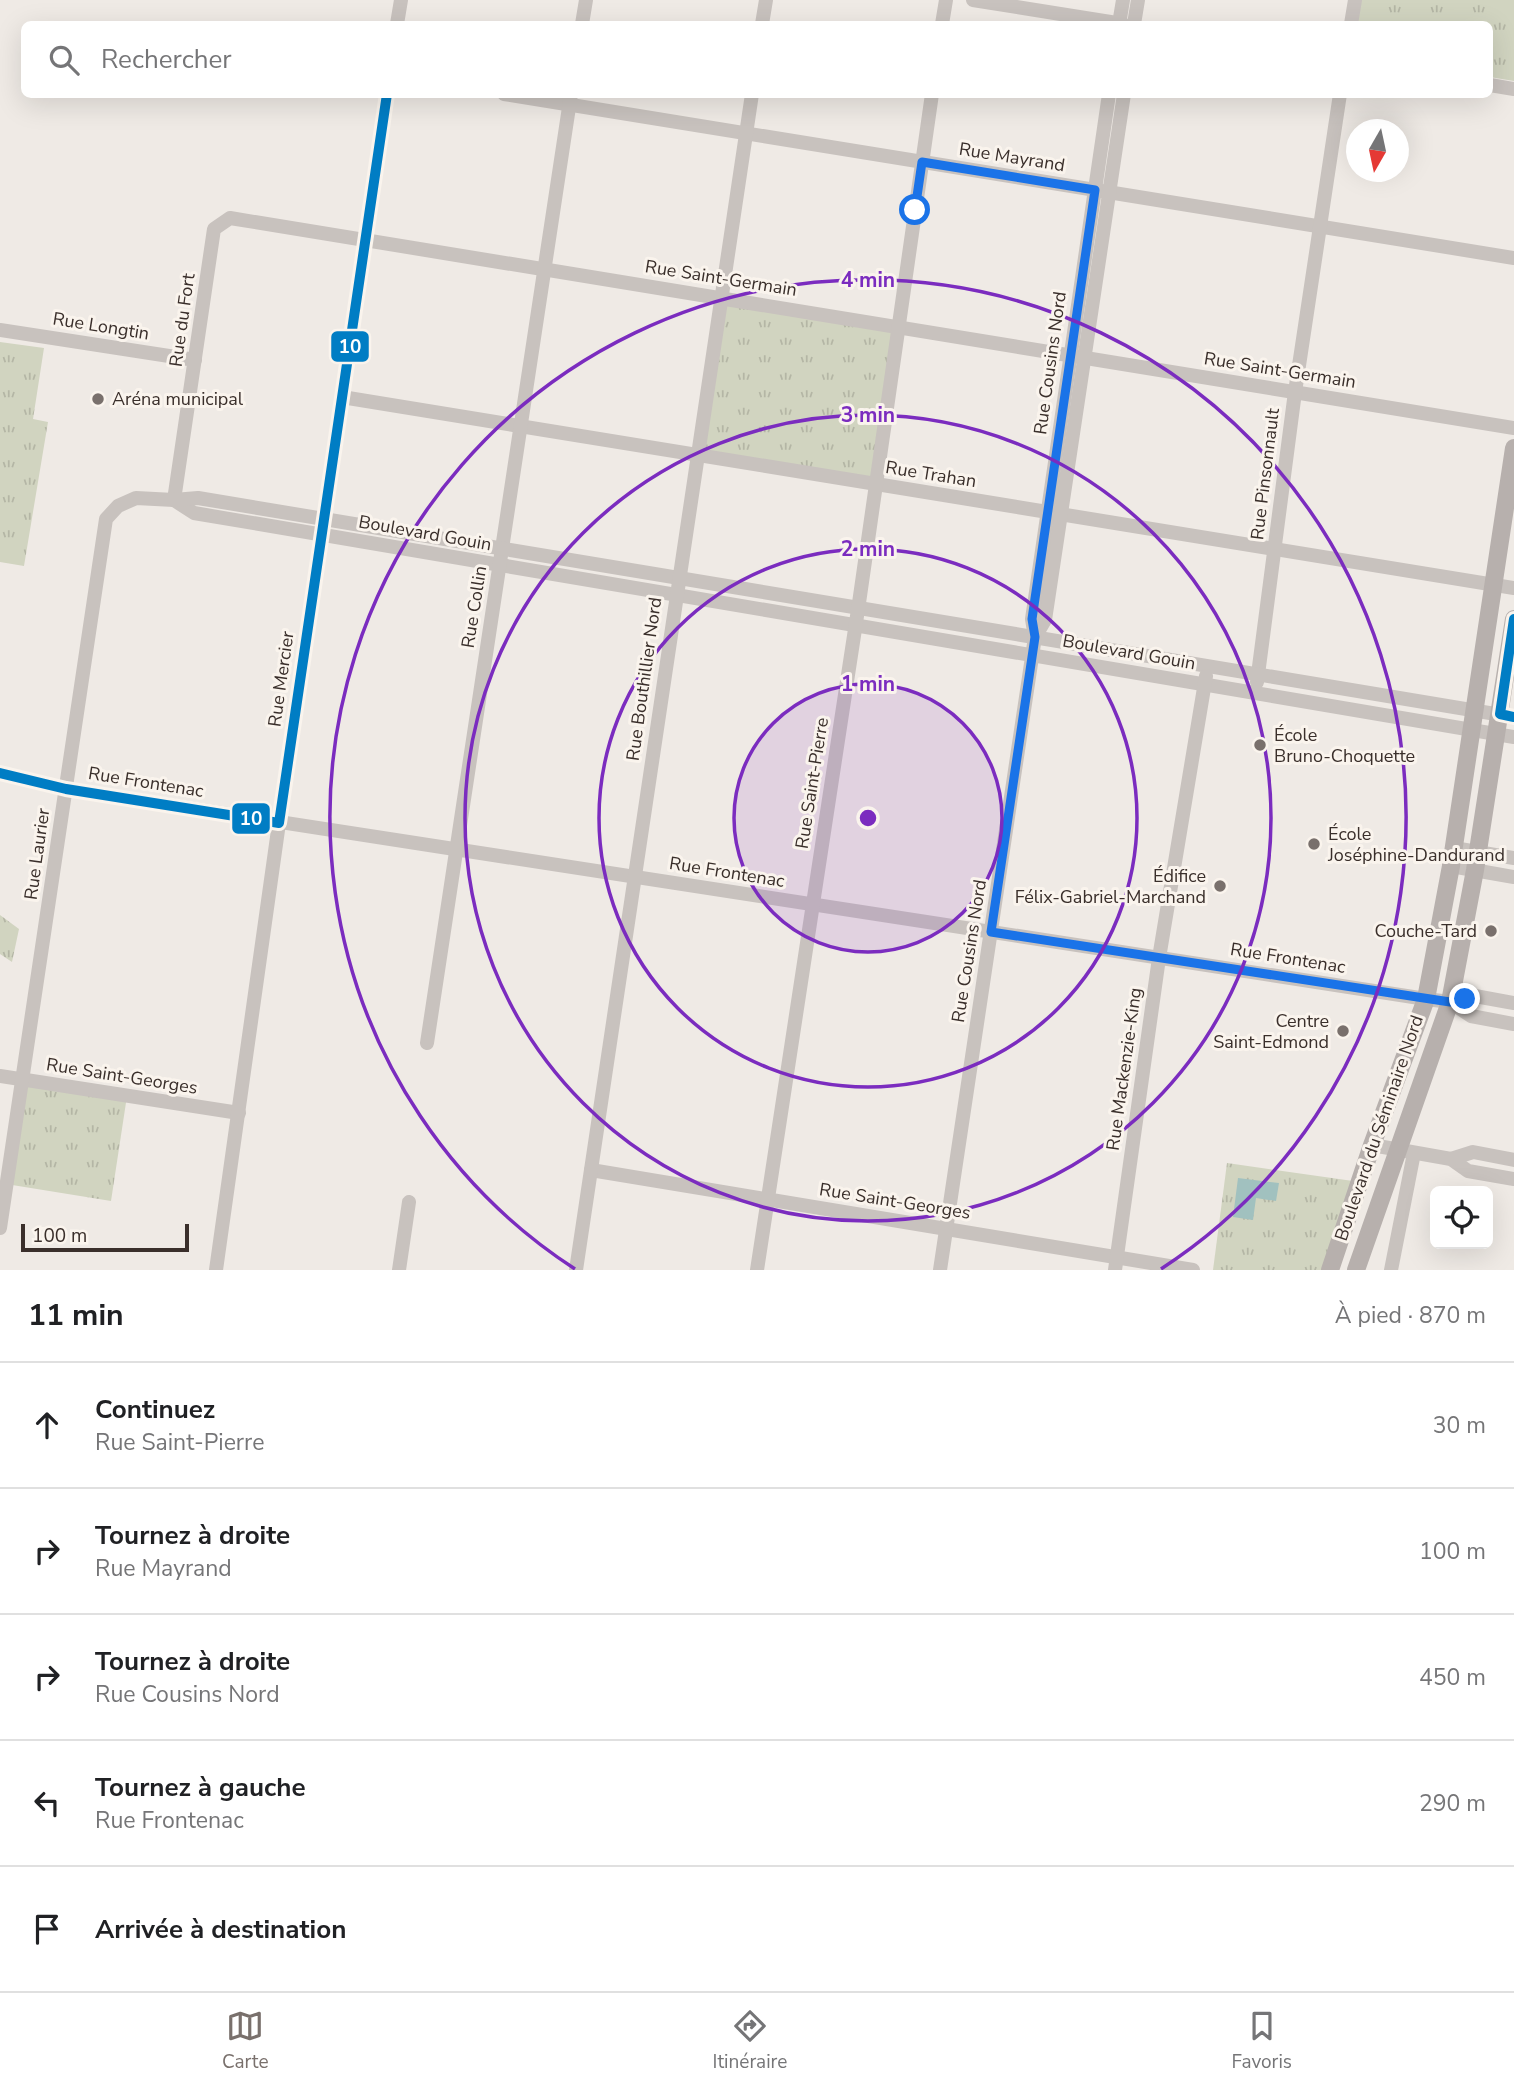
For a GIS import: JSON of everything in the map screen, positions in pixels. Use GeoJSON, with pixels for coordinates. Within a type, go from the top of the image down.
{"type":"FeatureCollection","features":[{"type":"Feature","properties":{"kind":"main road","name":"Boulevard du Séminaire Nord"},"geometry":{"type":"LineString","coordinates":[[1329,1270],[1426,999],[1454,848],[1514,447]]}},
{"type":"Feature","properties":{"kind":"main road","name":"Boulevard du Séminaire Nord"},"geometry":{"type":"LineString","coordinates":[[1356,1270],[1406,1151],[1450,1002],[1478,852],[1505,735],[1514,619]]}},
{"type":"Feature","properties":{"kind":"street"},"geometry":{"type":"LineString","coordinates":[[398,21],[401,0]]}},
{"type":"Feature","properties":{"kind":"street"},"geometry":{"type":"LineString","coordinates":[[582,21],[586,0]]}},
{"type":"Feature","properties":{"kind":"street"},"geometry":{"type":"LineString","coordinates":[[762,21],[766,0]]}},
{"type":"Feature","properties":{"kind":"street"},"geometry":{"type":"LineString","coordinates":[[942,21],[946,0]]}},
{"type":"Feature","properties":{"kind":"street"},"geometry":{"type":"LineString","coordinates":[[973,0],[1102,21]]}},
{"type":"Feature","properties":{"kind":"street"},"geometry":{"type":"LineString","coordinates":[[1120,21],[1123,0]]}},
{"type":"Feature","properties":{"kind":"street"},"geometry":{"type":"LineString","coordinates":[[1134,21],[1138,0]]}},
{"type":"Feature","properties":{"kind":"street"},"geometry":{"type":"LineString","coordinates":[[1352,21],[1355,0]]}},
{"type":"Feature","properties":{"kind":"street"},"geometry":{"type":"LineString","coordinates":[[1493,86],[1514,89]]}},
{"type":"Feature","properties":{"kind":"street","name":"Rue Mercier"},"geometry":{"type":"LineString","coordinates":[[216,1270],[386,98]]}},
{"type":"Feature","properties":{"kind":"street","name":"Rue Mayrand"},"geometry":{"type":"LineString","coordinates":[[549,98],[746,134],[1514,258]]}},
{"type":"Feature","properties":{"kind":"street","name":"Rue Bouthillier Nord"},"geometry":{"type":"LineString","coordinates":[[576,1270],[751,98]]}},
{"type":"Feature","properties":{"kind":"street","name":"Rue Saint-Pierre"},"geometry":{"type":"LineString","coordinates":[[757,1270],[858,607],[931,98]]}},
{"type":"Feature","properties":{"kind":"street","name":"Rue Cousins Nord"},"geometry":{"type":"LineString","coordinates":[[940,1270],[1032,655],[1035,637],[1045,620],[1054,513],[1102,191],[1109,98]]}},
{"type":"Feature","properties":{"kind":"street","name":"Rue Cousins Nord"},"geometry":{"type":"LineString","coordinates":[[1102,191],[1123,98]]}},
{"type":"Feature","properties":{"kind":"street","name":"Rue Pinsonnault"},"geometry":{"type":"LineString","coordinates":[[1255,693],[1295,392],[1339,98]]}},
{"type":"Feature","properties":{"kind":"street","name":"Rue Collin"},"geometry":{"type":"LineString","coordinates":[[427,1043],[571,100]]}},
{"type":"Feature","properties":{"kind":"street","name":"Rue Saint-Germain"},"geometry":{"type":"LineString","coordinates":[[214,229],[230,218],[1514,428]]}},
{"type":"Feature","properties":{"kind":"street","name":"Rue du Fort"},"geometry":{"type":"LineString","coordinates":[[174,500],[214,229]]}},
{"type":"Feature","properties":{"kind":"street","name":"Rue Longtin"},"geometry":{"type":"LineString","coordinates":[[0,330],[195,360]]}},
{"type":"Feature","properties":{"kind":"street","name":"Rue Trahan"},"geometry":{"type":"LineString","coordinates":[[342,397],[1514,588]]}},
{"type":"Feature","properties":{"kind":"street","name":"Rue Laurier"},"geometry":{"type":"LineString","coordinates":[[0,1228],[107,519],[118,506],[136,498],[174,500]]}},
{"type":"Feature","properties":{"kind":"street","name":"Boulevard Gouin"},"geometry":{"type":"LineString","coordinates":[[174,500],[198,498],[1507,715]]}},
{"type":"Feature","properties":{"kind":"street","name":"Boulevard Gouin"},"geometry":{"type":"LineString","coordinates":[[174,500],[194,513],[1505,735]]}},
{"type":"Feature","properties":{"kind":"street","name":"Rue Mackenzie-King"},"geometry":{"type":"LineString","coordinates":[[1116,1264],[1159,958],[1208,666]]}},
{"type":"Feature","properties":{"kind":"street"},"geometry":{"type":"LineString","coordinates":[[1323,704],[1325,685]]}},
{"type":"Feature","properties":{"kind":"street","name":"Rue Frontenac"},"geometry":{"type":"LineString","coordinates":[[0,773],[66,789],[279,823],[1426,999],[1450,1002],[1475,996],[1514,1003]]}},
{"type":"Feature","properties":{"kind":"street"},"geometry":{"type":"LineString","coordinates":[[1454,848],[1514,858]]}},
{"type":"Feature","properties":{"kind":"street"},"geometry":{"type":"LineString","coordinates":[[1451,866],[1514,877]]}},
{"type":"Feature","properties":{"kind":"street","name":"Rue Frontenac"},"geometry":{"type":"LineString","coordinates":[[1450,1002],[1471,1016],[1514,1024]]}},
{"type":"Feature","properties":{"kind":"street","name":"Rue Saint-Georges"},"geometry":{"type":"LineString","coordinates":[[0,1076],[239,1113]]}},
{"type":"Feature","properties":{"kind":"street"},"geometry":{"type":"LineString","coordinates":[[1372,1145],[1451,1160],[1468,1171],[1514,1179]]}},
{"type":"Feature","properties":{"kind":"street"},"geometry":{"type":"LineString","coordinates":[[1391,1270],[1406,1151]]}},
{"type":"Feature","properties":{"kind":"street"},"geometry":{"type":"LineString","coordinates":[[1451,1160],[1473,1152],[1514,1160]]}},
{"type":"Feature","properties":{"kind":"street","name":"Rue Saint-Georges"},"geometry":{"type":"LineString","coordinates":[[591,1170],[946,1229],[1116,1264],[1193,1270]]}},
{"type":"Feature","properties":{"kind":"street"},"geometry":{"type":"LineString","coordinates":[[399,1270],[409,1202]]}},
{"type":"Feature","properties":{"kind":"green space"},"geometry":{"type":"Polygon","coordinates":[[[1359,0],[1514,0],[1514,81],[1493,78],[1493,21],[1356,21],[1359,0]]]}},
{"type":"Feature","properties":{"kind":"green space"},"geometry":{"type":"Polygon","coordinates":[[[721,298],[898,327],[876,484],[697,455],[721,298]]]}},
{"type":"Feature","properties":{"kind":"green space"},"geometry":{"type":"Polygon","coordinates":[[[0,342],[44,348],[33,419],[48,422],[24,566],[0,562],[0,342]]]}},
{"type":"Feature","properties":{"kind":"green space"},"geometry":{"type":"Polygon","coordinates":[[[0,915],[19,929],[12,962],[0,954],[0,915]]]}},
{"type":"Feature","properties":{"kind":"green space"},"geometry":{"type":"Polygon","coordinates":[[[22,1080],[127,1096],[111,1201],[6,1184],[22,1080]]]}},
{"type":"Feature","properties":{"kind":"green space"},"geometry":{"type":"Polygon","coordinates":[[[1227,1163],[1360,1182],[1330,1270],[1213,1270],[1227,1163]]]}},
{"type":"Feature","properties":{"kind":"water"},"geometry":{"type":"Polygon","coordinates":[[[1238,1178],[1279,1183],[1276,1201],[1256,1198],[1253,1220],[1233,1217],[1238,1178]]]}},
{"type":"Feature","properties":{"kind":"transit line","name":"10"},"geometry":{"type":"LineString","coordinates":[[0,773],[66,789],[279,823],[386,98]]}},
{"type":"Feature","properties":{"kind":"transit line","name":"10"},"geometry":{"type":"LineString","coordinates":[[1514,619],[1500,714],[1514,717]]}},
{"type":"Feature","properties":{"kind":"place","name":"Aréna municipal"},"geometry":{"type":"Point","coordinates":[98,399]}},
{"type":"Feature","properties":{"kind":"place","name":"École Bruno-Choquette"},"geometry":{"type":"Point","coordinates":[1260,745]}},
{"type":"Feature","properties":{"kind":"place","name":"École Joséphine-Dandurand"},"geometry":{"type":"Point","coordinates":[1314,844]}},
{"type":"Feature","properties":{"kind":"place","name":"Édifice Félix-Gabriel-Marchand"},"geometry":{"type":"Point","coordinates":[1220,886]}},
{"type":"Feature","properties":{"kind":"place","name":"Couche-Tard"},"geometry":{"type":"Point","coordinates":[1491,931]}},
{"type":"Feature","properties":{"kind":"place","name":"Centre Saint-Edmond"},"geometry":{"type":"Point","coordinates":[1343,1031]}},
{"type":"Feature","properties":{"kind":"route"},"geometry":{"type":"LineString","coordinates":[[915,210],[922,162],[1095,190],[1032,619],[1035,637],[991,932],[1450,1002],[1465,999]]}}]}
